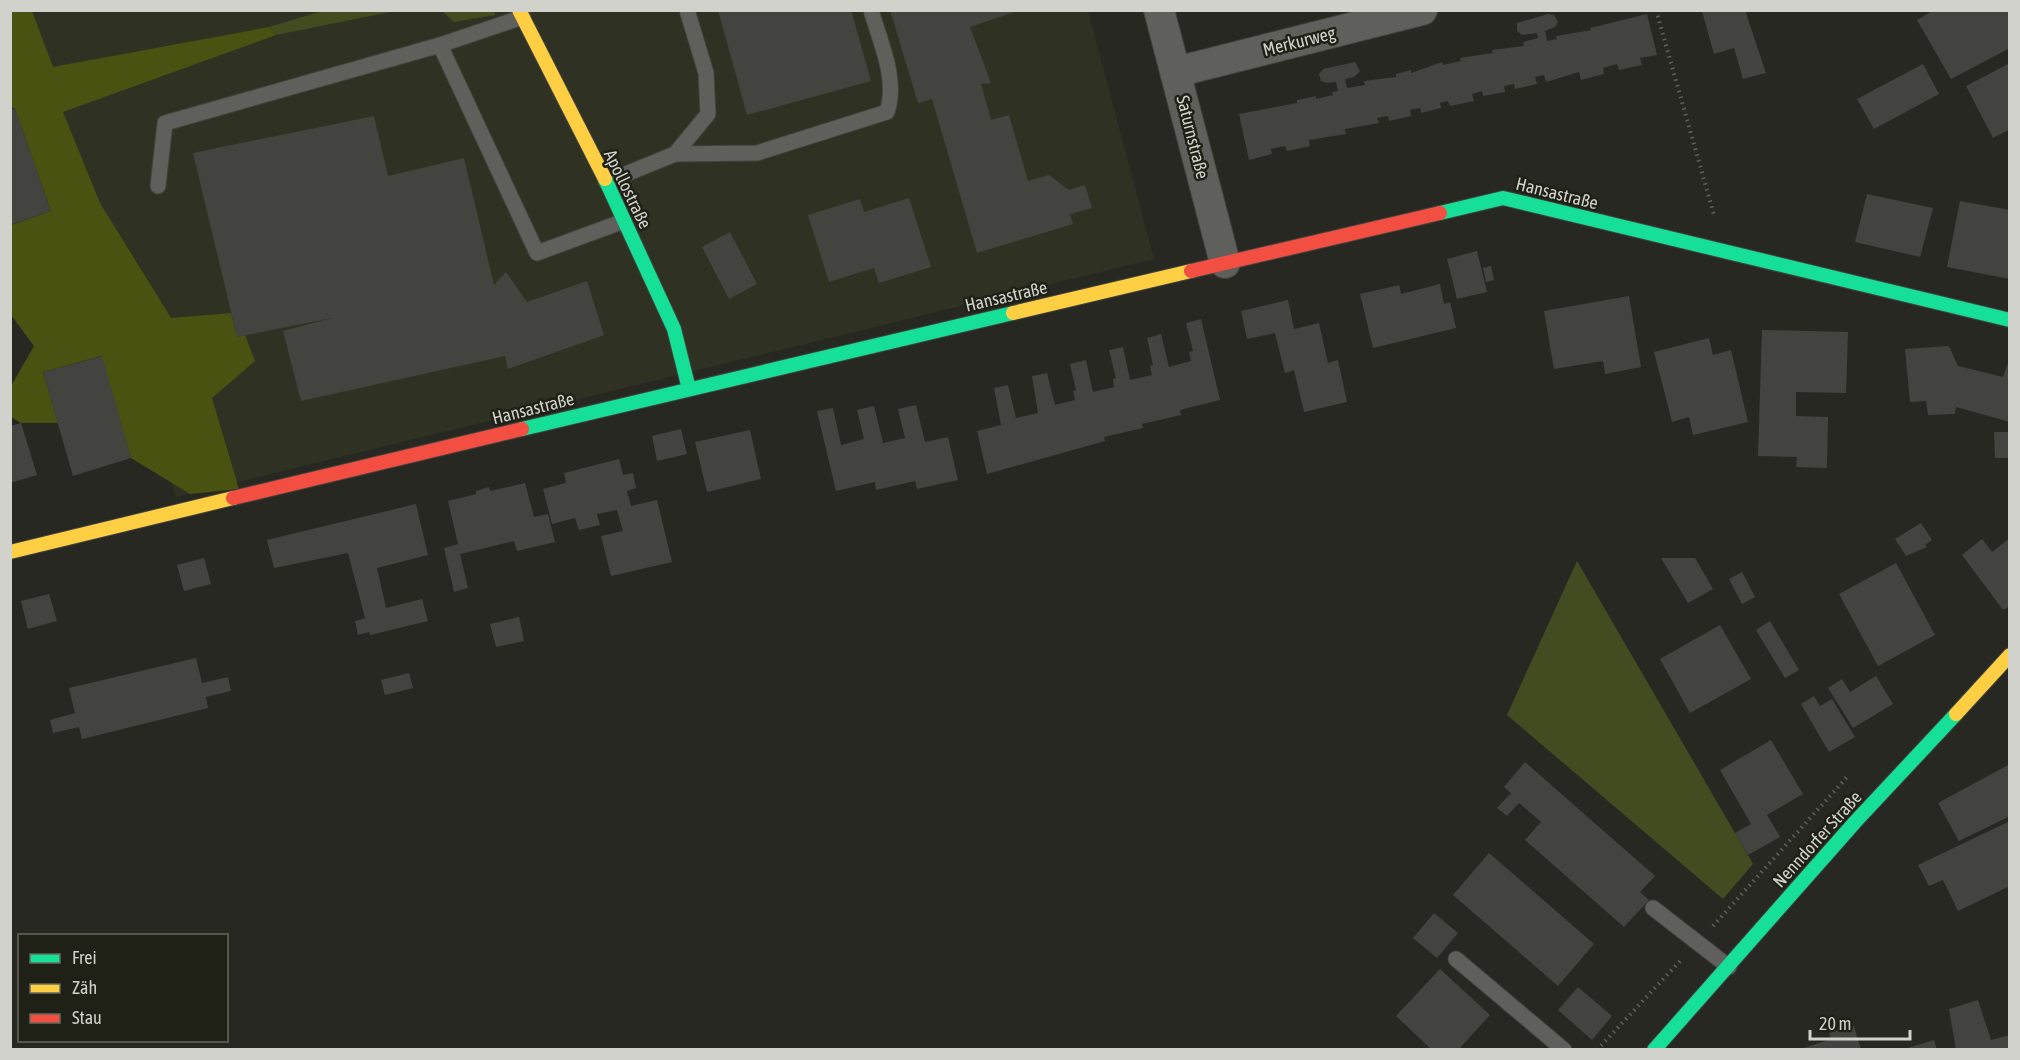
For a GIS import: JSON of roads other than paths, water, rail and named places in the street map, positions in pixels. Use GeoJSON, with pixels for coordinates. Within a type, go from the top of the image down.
{"type":"FeatureCollection","features":[{"type":"Feature","properties":{"kind":"street","name":"Saturnstraße"},"geometry":{"type":"LineString","coordinates":[[1159,10],[1225,263]]}},
{"type":"Feature","properties":{"kind":"street","name":"Merkurweg"},"geometry":{"type":"LineString","coordinates":[[1176,72],[1422,10]]}},
{"type":"Feature","properties":{"kind":"street","name":"Apollostraße"},"geometry":{"type":"LineString","coordinates":[[521,14],[606,182],[674,329],[689,388]]}},
{"type":"Feature","properties":{"kind":"street","name":"Hansastraße"},"geometry":{"type":"LineString","coordinates":[[10,552],[689,388],[1503,198],[2010,320]]}},
{"type":"Feature","properties":{"kind":"street","name":"Nenndorfer Straße"},"geometry":{"type":"LineString","coordinates":[[1654,1050],[1856,821],[2010,655]]}},
{"type":"Feature","properties":{"kind":"lane"},"geometry":{"type":"LineString","coordinates":[[675,154],[708,114],[706,73],[687,10]]}},
{"type":"Feature","properties":{"kind":"lane"},"geometry":{"type":"LineString","coordinates":[[606,182],[675,154],[757,153],[887,112],[891,98],[890,76],[871,10]]}},
{"type":"Feature","properties":{"kind":"lane"},"geometry":{"type":"LineString","coordinates":[[158,186],[165,123],[440,45],[521,14]]}},
{"type":"Feature","properties":{"kind":"lane"},"geometry":{"type":"LineString","coordinates":[[440,45],[537,254],[624,221]]}},
{"type":"Feature","properties":{"kind":"lane"},"geometry":{"type":"LineString","coordinates":[[1653,908],[1729,967]]}},
{"type":"Feature","properties":{"kind":"lane"},"geometry":{"type":"LineString","coordinates":[[1456,959],[1564,1050]]}}]}
